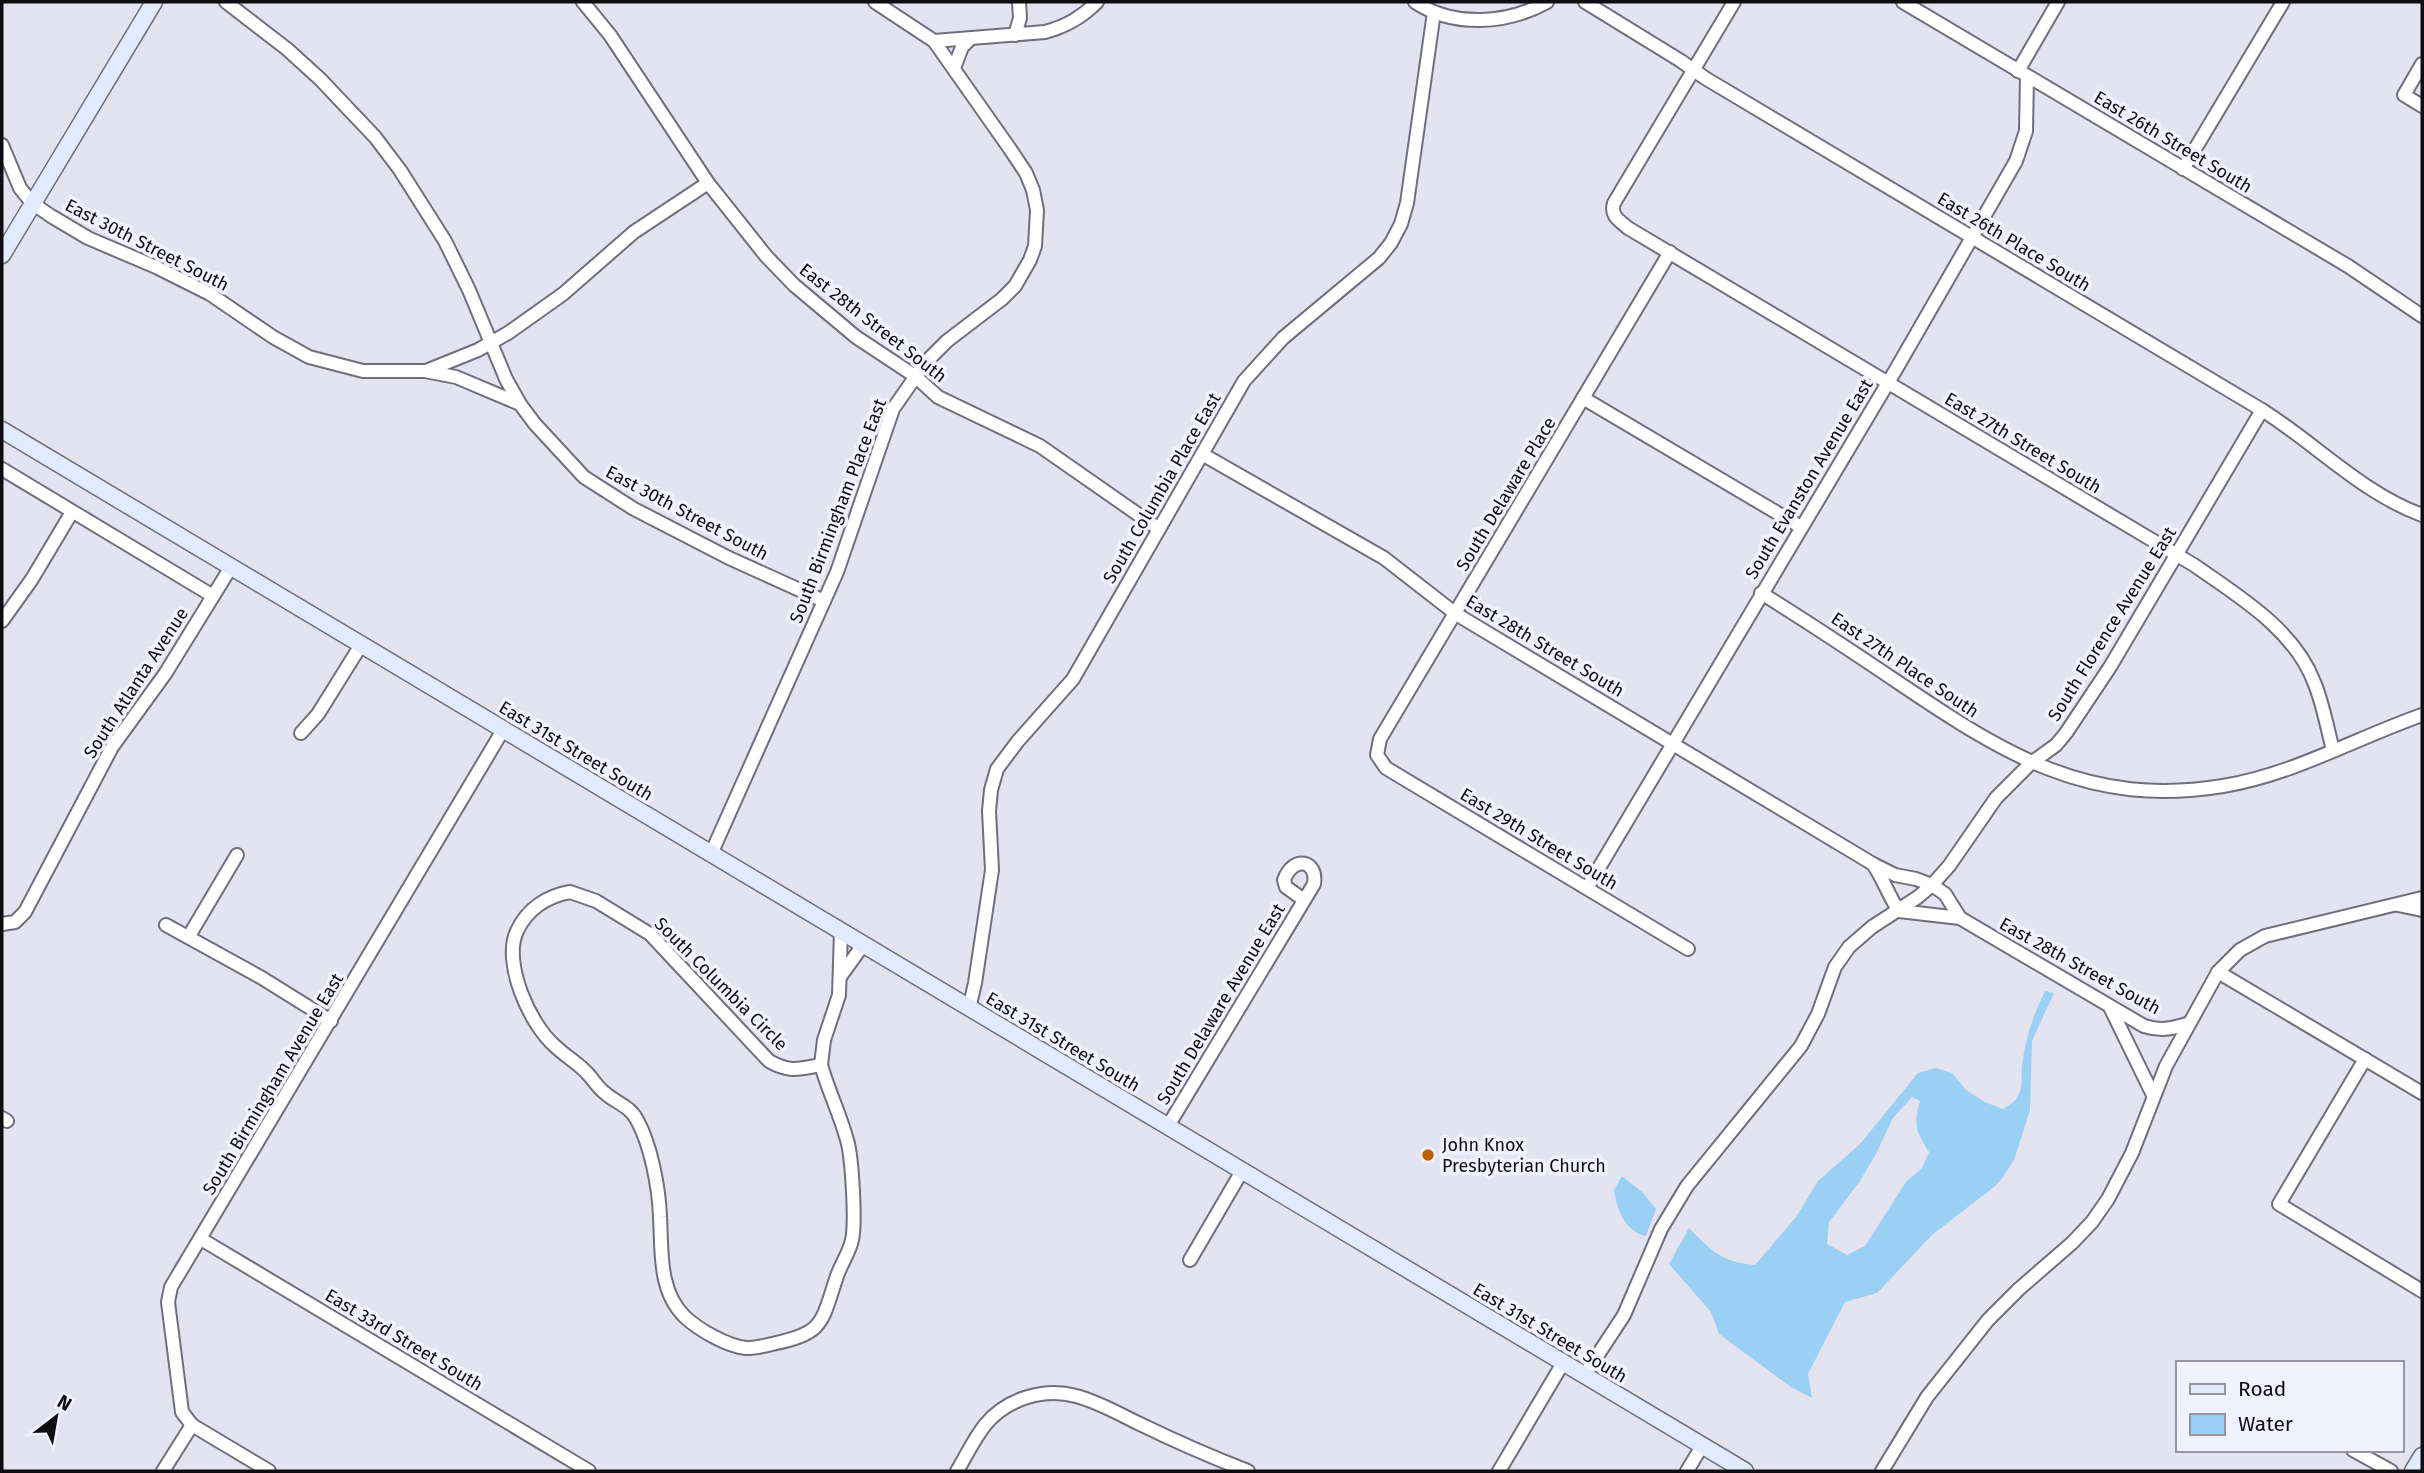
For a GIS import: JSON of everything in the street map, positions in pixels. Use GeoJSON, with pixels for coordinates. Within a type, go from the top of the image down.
{"type":"FeatureCollection","features":[{"type":"Feature","properties":{"kind":"main road"},"geometry":{"type":"LineString","coordinates":[[2,255],[154,2]]}},
{"type":"Feature","properties":{"kind":"main road","name":"East 31st Street South"},"geometry":{"type":"LineString","coordinates":[[2,430],[1745,1471]]}},
{"type":"Feature","properties":{"kind":"main road"},"geometry":{"type":"LineString","coordinates":[[2413,1471],[2422,1456]]}},
{"type":"Feature","properties":{"kind":"street"},"geometry":{"type":"LineString","coordinates":[[226,2],[312,71],[374,137],[400,170],[446,241],[492,343],[563,294],[634,232],[708,183]]}},
{"type":"Feature","properties":{"kind":"street","name":"East 28th Street South"},"geometry":{"type":"LineString","coordinates":[[583,2],[610,35],[708,183],[766,256],[794,285],[856,337],[915,376],[938,397],[1021,435],[1048,451],[1159,529]]}},
{"type":"Feature","properties":{"kind":"street"},"geometry":{"type":"LineString","coordinates":[[875,2],[934,41],[1015,35],[1060,28],[1082,17],[1097,2]]}},
{"type":"Feature","properties":{"kind":"street"},"geometry":{"type":"LineString","coordinates":[[1015,35],[1020,18],[1019,2]]}},
{"type":"Feature","properties":{"kind":"street"},"geometry":{"type":"LineString","coordinates":[[1415,2],[1434,12],[1470,20],[1515,15],[1547,2]]}},
{"type":"Feature","properties":{"kind":"street","name":"East 26th Place South"},"geometry":{"type":"LineString","coordinates":[[1585,2],[1693,70],[2262,410],[2292,429],[2359,481],[2394,503],[2422,515]]}},
{"type":"Feature","properties":{"kind":"street"},"geometry":{"type":"LineString","coordinates":[[1693,70],[1734,2]]}},
{"type":"Feature","properties":{"kind":"street","name":"East 26th Street South"},"geometry":{"type":"LineString","coordinates":[[1903,2],[2371,281],[2422,316]]}},
{"type":"Feature","properties":{"kind":"street"},"geometry":{"type":"LineString","coordinates":[[2022,73],[2058,2]]}},
{"type":"Feature","properties":{"kind":"street"},"geometry":{"type":"LineString","coordinates":[[2183,169],[2283,2]]}},
{"type":"Feature","properties":{"kind":"street","name":"South Columbia Place East"},"geometry":{"type":"LineString","coordinates":[[969,1009],[992,870],[990,789],[997,769],[1073,679],[1238,391],[1264,357],[1283,338],[1379,258],[1391,243],[1401,224],[1411,177],[1434,12]]}},
{"type":"Feature","properties":{"kind":"street"},"geometry":{"type":"LineString","coordinates":[[954,68],[962,47],[970,39]]}},
{"type":"Feature","properties":{"kind":"street","name":"South Birmingham Place East"},"geometry":{"type":"LineString","coordinates":[[711,854],[824,601],[849,538],[893,410],[915,376],[947,341],[1015,286],[1030,260],[1038,228],[1037,210],[1026,173],[934,41]]}},
{"type":"Feature","properties":{"kind":"street"},"geometry":{"type":"LineString","coordinates":[[2422,64],[2404,95],[2422,106]]}},
{"type":"Feature","properties":{"kind":"street","name":"East 27th Street South"},"geometry":{"type":"LineString","coordinates":[[1693,70],[1614,203],[1614,217],[1628,228],[2176,555],[2234,593],[2268,620],[2304,660],[2314,681],[2333,750]]}},
{"type":"Feature","properties":{"kind":"street","name":"South Evanston Avenue East"},"geometry":{"type":"LineString","coordinates":[[1587,888],[1888,383],[2022,148],[2028,112],[2022,73]]}},
{"type":"Feature","properties":{"kind":"street","name":"East 30th Street South"},"geometry":{"type":"LineString","coordinates":[[2,145],[20,187],[32,202],[88,237],[210,294],[273,337],[309,357],[363,371],[425,371],[456,377],[520,404]]}},
{"type":"Feature","properties":{"kind":"street","name":"South Delaware Place"},"geometry":{"type":"LineString","coordinates":[[1377,755],[1380,739],[1670,253]]}},
{"type":"Feature","properties":{"kind":"street","name":"East 30th Street South"},"geometry":{"type":"LineString","coordinates":[[425,371],[492,343],[506,379],[520,404],[584,477],[634,509],[729,558],[824,601]]}},
{"type":"Feature","properties":{"kind":"street"},"geometry":{"type":"LineString","coordinates":[[1583,398],[1801,527]]}},
{"type":"Feature","properties":{"kind":"street","name":"South Florence Avenue East"},"geometry":{"type":"LineString","coordinates":[[1584,1376],[1624,1315],[1661,1229],[1687,1186],[1801,1046],[1818,1014],[1832,974],[1842,956],[1872,927],[1899,911],[1932,885],[1949,866],[1996,798],[2031,763],[2056,745],[2077,719],[2262,410]]}},
{"type":"Feature","properties":{"kind":"street","name":"East 28th Street South"},"geometry":{"type":"LineString","coordinates":[[1202,454],[1384,558],[1456,614],[1873,864],[1932,885],[1945,894],[1960,918]]}},
{"type":"Feature","properties":{"kind":"street"},"geometry":{"type":"LineString","coordinates":[[2,469],[213,596]]}},
{"type":"Feature","properties":{"kind":"street"},"geometry":{"type":"LineString","coordinates":[[2,621],[32,579],[72,512]]}},
{"type":"Feature","properties":{"kind":"street","name":"South Atlanta Avenue"},"geometry":{"type":"LineString","coordinates":[[4,924],[15,922],[25,912],[113,747],[165,674],[231,568]]}},
{"type":"Feature","properties":{"kind":"street","name":"East 27th Place South"},"geometry":{"type":"LineString","coordinates":[[1761,593],[1947,716],[2006,751],[2074,779],[2105,786],[2162,791],[2223,786],[2287,769],[2422,715]]}},
{"type":"Feature","properties":{"kind":"street"},"geometry":{"type":"LineString","coordinates":[[301,733],[318,714],[361,645]]}},
{"type":"Feature","properties":{"kind":"street","name":"South Birmingham Avenue East"},"geometry":{"type":"LineString","coordinates":[[191,1425],[182,1412],[168,1302],[171,1287],[503,730]]}},
{"type":"Feature","properties":{"kind":"street","name":"East 29th Street South"},"geometry":{"type":"LineString","coordinates":[[1377,755],[1386,768],[1688,949]]}},
{"type":"Feature","properties":{"kind":"street"},"geometry":{"type":"LineString","coordinates":[[188,936],[237,855]]}},
{"type":"Feature","properties":{"kind":"street"},"geometry":{"type":"LineString","coordinates":[[1873,864],[1884,880],[1886,893],[1899,911]]}},
{"type":"Feature","properties":{"kind":"street","name":"South Columbia Circle"},"geometry":{"type":"LineString","coordinates":[[821,1065],[793,1070],[781,1068],[769,1061],[650,934],[596,901],[570,892],[559,894],[533,908],[514,936],[513,950],[519,986],[541,1030],[554,1046],[587,1073],[604,1093],[631,1111],[637,1119],[654,1170],[660,1214],[660,1258],[673,1298],[683,1315],[692,1323],[731,1344],[746,1348],[805,1335],[815,1328],[827,1310],[836,1275],[850,1248],[854,1223],[848,1142],[821,1065],[824,1040],[839,995],[841,931]]}},
{"type":"Feature","properties":{"kind":"street"},"geometry":{"type":"LineString","coordinates":[[1882,1471],[1927,1397],[1988,1320],[2092,1222],[2120,1181],[2153,1095],[2187,1024],[2218,972],[2240,950],[2265,936],[2422,898]]}},
{"type":"Feature","properties":{"kind":"street","name":"South Delaware Avenue East"},"geometry":{"type":"LineString","coordinates":[[1168,1126],[1304,900]]}},
{"type":"Feature","properties":{"kind":"street"},"geometry":{"type":"LineString","coordinates":[[2398,905],[2422,910]]}},
{"type":"Feature","properties":{"kind":"street","name":"East 28th Street South"},"geometry":{"type":"LineString","coordinates":[[1899,911],[1960,918],[2144,1026],[2156,1030],[2170,1030],[2187,1024]]}},
{"type":"Feature","properties":{"kind":"street"},"geometry":{"type":"LineString","coordinates":[[166,925],[262,978],[331,1021]]}},
{"type":"Feature","properties":{"kind":"street","name":"South Columbia Circle"},"geometry":{"type":"LineString","coordinates":[[840,978],[863,945]]}},
{"type":"Feature","properties":{"kind":"street"},"geometry":{"type":"LineString","coordinates":[[2218,972],[2422,1093]]}},
{"type":"Feature","properties":{"kind":"street"},"geometry":{"type":"LineString","coordinates":[[2110,1006],[2153,1095]]}},
{"type":"Feature","properties":{"kind":"street"},"geometry":{"type":"LineString","coordinates":[[2365,1059],[2279,1205],[2422,1291]]}},
{"type":"Feature","properties":{"kind":"street"},"geometry":{"type":"LineString","coordinates":[[1190,1260],[1242,1171]]}},
{"type":"Feature","properties":{"kind":"street","name":"East 33rd Street South"},"geometry":{"type":"LineString","coordinates":[[201,1239],[589,1471]]}},
{"type":"Feature","properties":{"kind":"street"},"geometry":{"type":"LineString","coordinates":[[1499,1471],[1563,1363]]}},
{"type":"Feature","properties":{"kind":"street"},"geometry":{"type":"LineString","coordinates":[[957,1471],[986,1423],[1003,1409],[1024,1398],[1064,1393],[1077,1396],[1248,1471]]}},
{"type":"Feature","properties":{"kind":"street"},"geometry":{"type":"LineString","coordinates":[[163,1471],[191,1425],[269,1471]]}},
{"type":"Feature","properties":{"kind":"street"},"geometry":{"type":"LineString","coordinates":[[1687,1471],[1702,1446]]}},
{"type":"Feature","properties":{"kind":"street"},"geometry":{"type":"LineString","coordinates":[[2357,1452],[2391,1471]]}},
{"type":"Feature","properties":{"kind":"water"},"geometry":{"type":"Polygon","coordinates":[[[2045,991],[2054,993],[2032,1041],[2030,1110],[2014,1160],[1994,1187],[1933,1234],[1877,1293],[1845,1302],[1808,1374],[1812,1398],[1791,1387],[1719,1334],[1711,1312],[1669,1264],[1689,1228],[1725,1258],[1755,1265],[1796,1217],[1818,1181],[1860,1144],[1918,1073],[1936,1068],[1952,1073],[1966,1090],[1985,1102],[2003,1109],[2008,1106],[2020,1091],[2025,1047],[2045,991]],[[1912,1097],[1893,1118],[1860,1181],[1829,1222],[1827,1244],[1847,1255],[1865,1246],[1906,1182],[1922,1168],[1929,1152],[1917,1128],[1920,1101],[1912,1097]]]}},
{"type":"Feature","properties":{"kind":"water"},"geometry":{"type":"Polygon","coordinates":[[[1622,1176],[1643,1193],[1656,1209],[1646,1236],[1627,1225],[1617,1205],[1614,1190],[1622,1176]]]}},
{"type":"Feature","properties":{"kind":"place","name":"John Knox Presbyterian Church"},"geometry":{"type":"Point","coordinates":[1428,1155]}}]}
